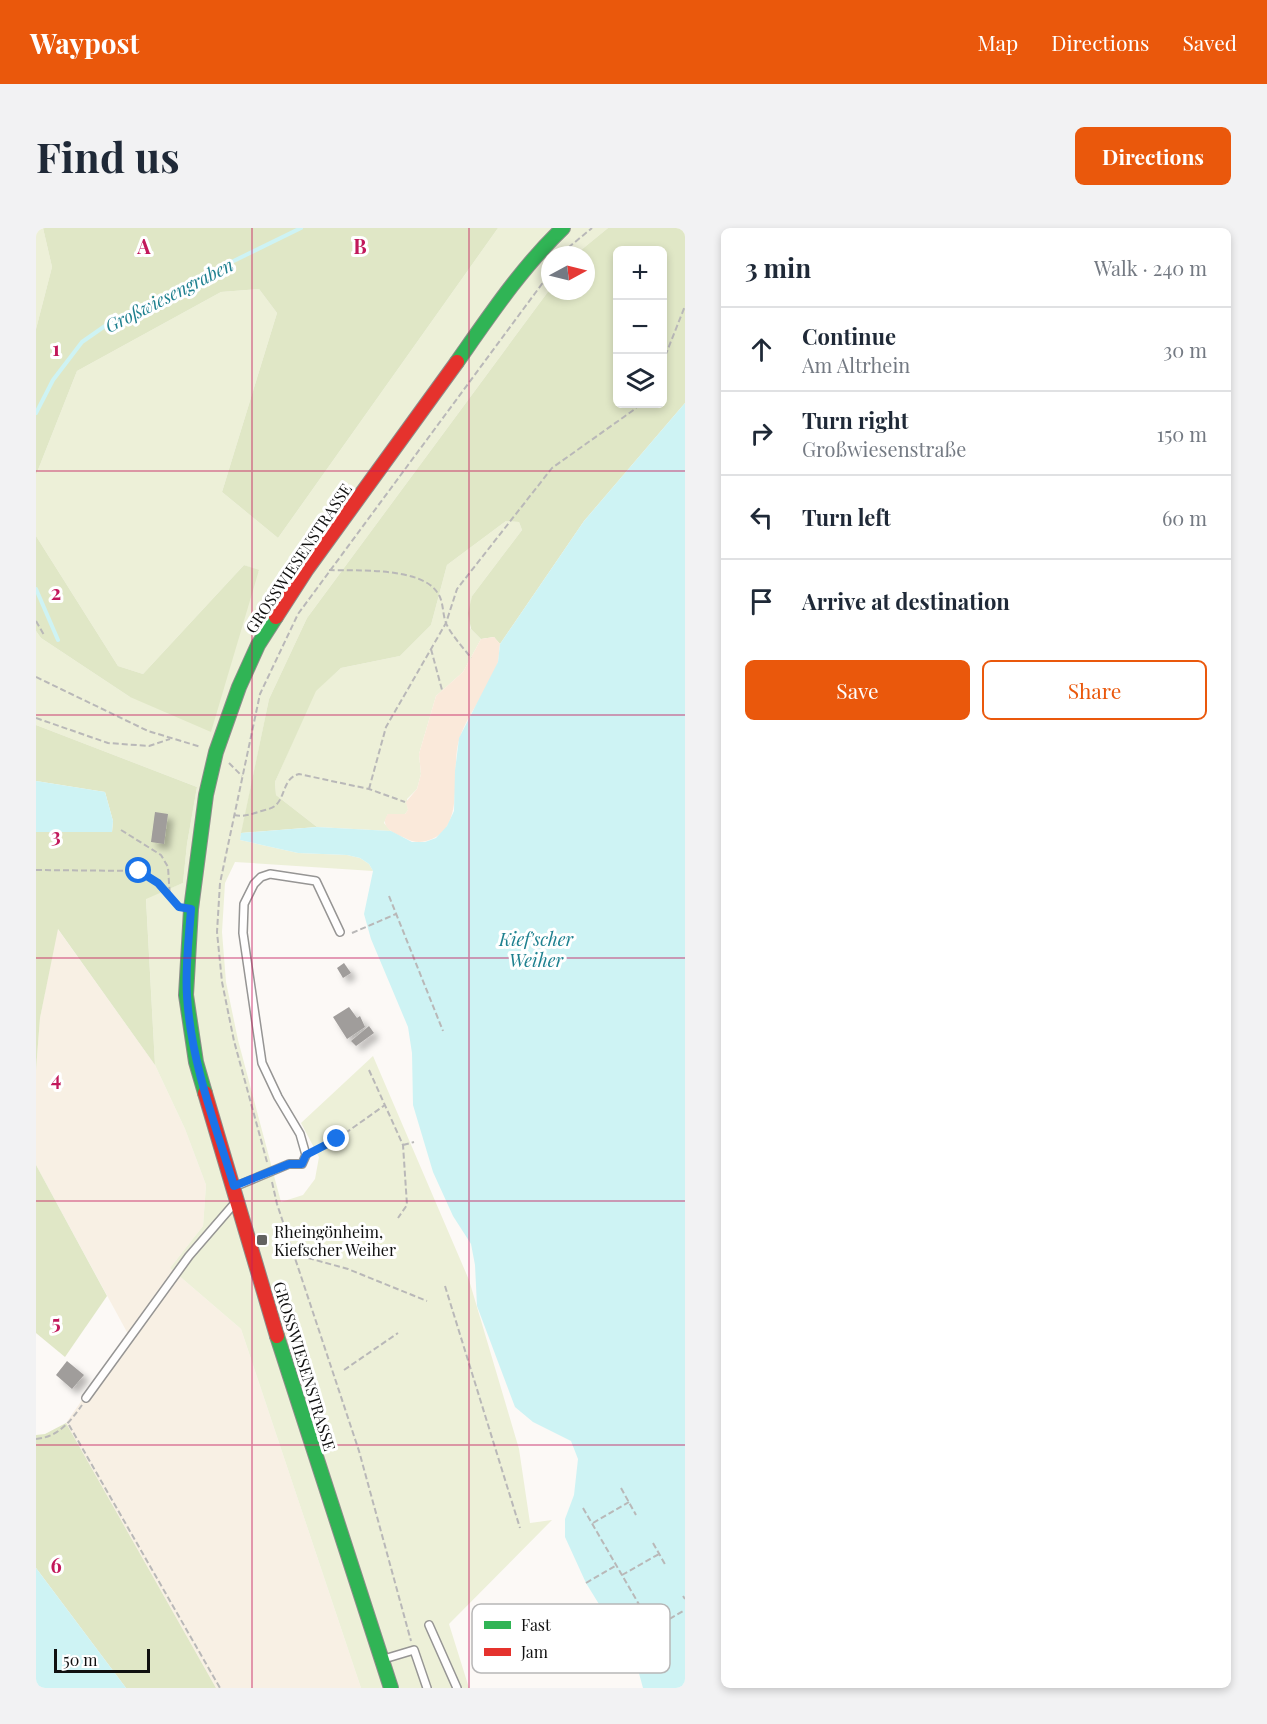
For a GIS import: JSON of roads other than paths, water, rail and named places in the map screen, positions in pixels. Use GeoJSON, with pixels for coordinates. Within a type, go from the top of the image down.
{"type":"FeatureCollection","features":[{"type":"Feature","properties":{"kind":"street","name":"GROSSWIESENSTRASSE"},"geometry":{"type":"LineString","coordinates":[[391,1688],[275,1329],[196,1062],[186,995],[191,909],[204,805],[216,752],[258,645],[284,602],[515,282],[542,248],[563,228]]}},
{"type":"Feature","properties":{"kind":"lane"},"geometry":{"type":"LineString","coordinates":[[86,1398],[236,1193],[269,1171],[289,1164],[302,1164],[306,1155],[300,1134],[278,1097],[262,1063],[243,933],[244,904],[254,884],[270,874],[316,881],[340,932]]}},
{"type":"Feature","properties":{"kind":"lane"},"geometry":{"type":"LineString","coordinates":[[429,1625],[457,1688]]}},
{"type":"Feature","properties":{"kind":"lane"},"geometry":{"type":"LineString","coordinates":[[382,1659],[414,1650],[427,1688]]}},
{"type":"Feature","properties":{"kind":"water","name":"Kief'scher Weiher"},"geometry":{"type":"Polygon","coordinates":[[[685,403],[685,1688],[643,1688],[639,1673],[670,1673],[670,1604],[599,1604],[586,1583],[565,1537],[565,1519],[574,1495],[578,1459],[571,1441],[533,1422],[515,1407],[477,1306],[475,1265],[471,1244],[453,1216],[433,1172],[413,1105],[412,1053],[408,1027],[371,939],[364,914],[373,871],[369,864],[360,858],[347,855],[298,853],[240,840],[241,833],[317,827],[391,831],[412,842],[425,842],[436,838],[447,826],[454,811],[459,738],[498,662],[500,644],[584,521],[685,403]]]}},
{"type":"Feature","properties":{"kind":"water"},"geometry":{"type":"Polygon","coordinates":[[[36,781],[105,792],[113,821],[112,832],[36,832],[36,781]]]}},
{"type":"Feature","properties":{"kind":"water"},"geometry":{"type":"Polygon","coordinates":[[[36,1568],[126,1688],[36,1688],[36,1568]]]}},
{"type":"Feature","properties":{"kind":"waterway","name":"Großwiesengraben"},"geometry":{"type":"LineString","coordinates":[[36,413],[53,380],[82,342],[115,319],[301,228]]}},
{"type":"Feature","properties":{"kind":"waterway","name":"Großwiesengraben"},"geometry":{"type":"LineString","coordinates":[[36,589],[58,640]]}},
{"type":"Feature","properties":{"kind":"place","name":"Rheingönheim, Kiefscher Weiher"},"geometry":{"type":"Point","coordinates":[262,1240]}}]}
